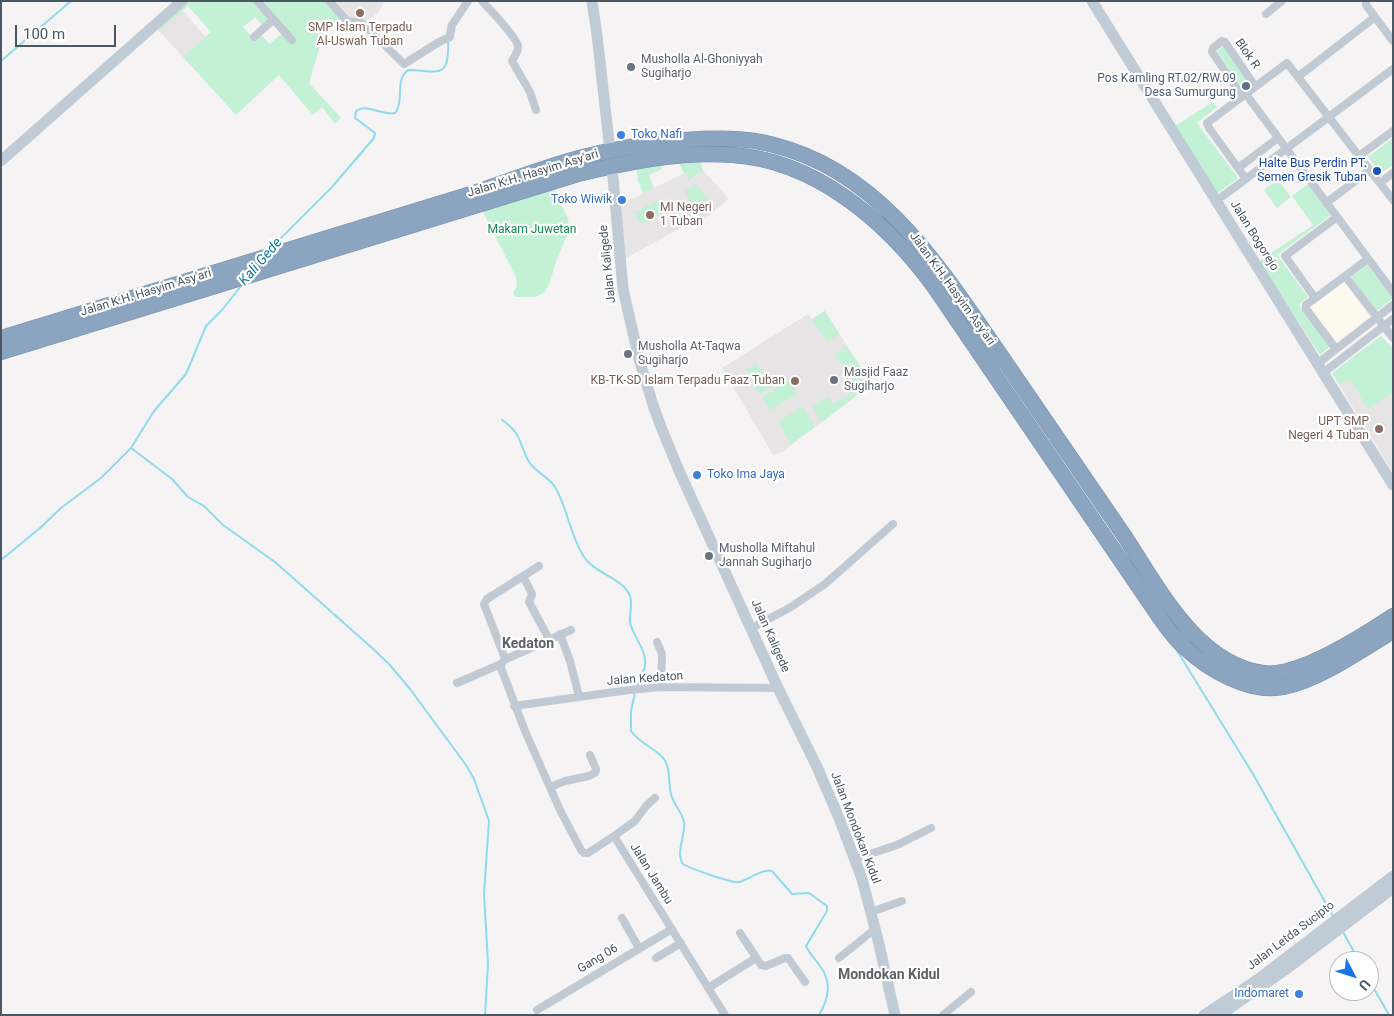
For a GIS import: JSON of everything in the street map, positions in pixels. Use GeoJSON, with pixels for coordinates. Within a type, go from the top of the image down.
{"type":"FeatureCollection","features":[{"type":"Feature","properties":{"kind":"highway","name":"Jalan K.H. Hasyim Asy'ari"},"geometry":{"type":"LineString","coordinates":[[1,338],[455,199],[551,166],[610,151],[668,142],[708,139],[776,145],[833,169],[877,201],[915,237],[943,273],[1182,621],[1201,643],[1240,681],[1263,687],[1278,688],[1289,686],[1330,668],[1393,631]]}},
{"type":"Feature","properties":{"kind":"highway","name":"Jalan K.H. Hasyim Asy'ari"},"geometry":{"type":"LineString","coordinates":[[1,352],[578,174],[612,166],[678,156],[733,155],[766,160],[827,185],[852,203],[902,247],[933,285],[1171,633],[1193,655],[1226,668],[1241,667],[1262,673],[1274,674],[1287,672],[1323,657],[1393,616]]}},
{"type":"Feature","properties":{"kind":"highway"},"geometry":{"type":"LineString","coordinates":[[455,199],[450,202],[453,207],[526,183],[539,185]]}},
{"type":"Feature","properties":{"kind":"highway"},"geometry":{"type":"LineString","coordinates":[[943,273],[942,282],[944,287],[986,352],[983,354],[977,349]]}},
{"type":"Feature","properties":{"kind":"highway"},"geometry":{"type":"LineString","coordinates":[[1001,357],[994,354],[991,357],[1036,424],[1038,439]]}},
{"type":"Feature","properties":{"kind":"street"},"geometry":{"type":"LineString","coordinates":[[1,161],[182,1]]}},
{"type":"Feature","properties":{"kind":"street"},"geometry":{"type":"LineString","coordinates":[[257,1],[292,40]]}},
{"type":"Feature","properties":{"kind":"street"},"geometry":{"type":"LineString","coordinates":[[329,1],[347,21],[362,23],[404,64],[450,36],[452,25],[468,1]]}},
{"type":"Feature","properties":{"kind":"street"},"geometry":{"type":"LineString","coordinates":[[482,1],[517,44],[518,49],[512,62],[530,92],[536,110]]}},
{"type":"Feature","properties":{"kind":"street"},"geometry":{"type":"LineString","coordinates":[[592,1],[610,151]]}},
{"type":"Feature","properties":{"kind":"street","name":"Jalan Bogorejo"},"geometry":{"type":"LineString","coordinates":[[1092,1],[1393,485]]}},
{"type":"Feature","properties":{"kind":"street"},"geometry":{"type":"LineString","coordinates":[[1266,14],[1282,1]]}},
{"type":"Feature","properties":{"kind":"street"},"geometry":{"type":"LineString","coordinates":[[1367,4],[1393,41]]}},
{"type":"Feature","properties":{"kind":"street"},"geometry":{"type":"LineString","coordinates":[[1298,76],[1375,17]]}},
{"type":"Feature","properties":{"kind":"street"},"geometry":{"type":"LineString","coordinates":[[254,37],[273,20]]}},
{"type":"Feature","properties":{"kind":"street","name":"Blok R"},"geometry":{"type":"LineString","coordinates":[[1244,95],[1212,52],[1212,49],[1217,44],[1222,41],[1225,42],[1255,86]]}},
{"type":"Feature","properties":{"kind":"street"},"geometry":{"type":"LineString","coordinates":[[1246,179],[1210,130],[1207,125],[1208,122],[1286,63],[1393,200]]}},
{"type":"Feature","properties":{"kind":"street"},"geometry":{"type":"LineString","coordinates":[[1223,196],[1393,69]]}},
{"type":"Feature","properties":{"kind":"street"},"geometry":{"type":"LineString","coordinates":[[1244,95],[1286,148],[1393,292]]}},
{"type":"Feature","properties":{"kind":"street"},"geometry":{"type":"LineString","coordinates":[[1359,156],[1393,131]]}},
{"type":"Feature","properties":{"kind":"street"},"geometry":{"type":"LineString","coordinates":[[1238,168],[1278,138]]}},
{"type":"Feature","properties":{"kind":"street","name":"Jalan Kaligede"},"geometry":{"type":"LineString","coordinates":[[612,166],[623,288],[645,380],[661,427],[778,688]]}},
{"type":"Feature","properties":{"kind":"street"},"geometry":{"type":"LineString","coordinates":[[1326,202],[1370,170]]}},
{"type":"Feature","properties":{"kind":"street"},"geometry":{"type":"LineString","coordinates":[[1380,183],[1393,173]]}},
{"type":"Feature","properties":{"kind":"street"},"geometry":{"type":"LineString","coordinates":[[1315,298],[1285,259],[1287,253],[1337,217]]}},
{"type":"Feature","properties":{"kind":"street"},"geometry":{"type":"LineString","coordinates":[[1336,349],[1306,308],[1306,304],[1368,258]]}},
{"type":"Feature","properties":{"kind":"street"},"geometry":{"type":"LineString","coordinates":[[1345,276],[1393,338]]}},
{"type":"Feature","properties":{"kind":"street"},"geometry":{"type":"LineString","coordinates":[[1320,368],[1336,349],[1393,305]]}},
{"type":"Feature","properties":{"kind":"street"},"geometry":{"type":"LineString","coordinates":[[1320,368],[1393,319]]}},
{"type":"Feature","properties":{"kind":"street"},"geometry":{"type":"LineString","coordinates":[[752,628],[791,607],[825,584],[893,524]]}},
{"type":"Feature","properties":{"kind":"street"},"geometry":{"type":"LineString","coordinates":[[539,566],[523,576],[532,594],[529,602],[549,639]]}},
{"type":"Feature","properties":{"kind":"street","name":"Jalan Jambu"},"geometry":{"type":"LineString","coordinates":[[523,576],[484,602],[485,610],[504,656],[506,685],[514,706],[569,829],[583,852],[588,852],[614,836],[725,1015]]}},
{"type":"Feature","properties":{"kind":"street"},"geometry":{"type":"LineString","coordinates":[[456,683],[571,630]]}},
{"type":"Feature","properties":{"kind":"street"},"geometry":{"type":"LineString","coordinates":[[560,634],[570,660],[579,696]]}},
{"type":"Feature","properties":{"kind":"street"},"geometry":{"type":"LineString","coordinates":[[657,642],[662,654],[660,687]]}},
{"type":"Feature","properties":{"kind":"street","name":"Jalan Kedaton"},"geometry":{"type":"LineString","coordinates":[[514,706],[579,696],[660,687],[778,688]]}},
{"type":"Feature","properties":{"kind":"street","name":"Jalan Mondokan Kidul"},"geometry":{"type":"LineString","coordinates":[[778,688],[817,767],[855,859],[875,929],[895,1015]]}},
{"type":"Feature","properties":{"kind":"street"},"geometry":{"type":"LineString","coordinates":[[550,787],[595,773],[596,769],[590,755]]}},
{"type":"Feature","properties":{"kind":"street"},"geometry":{"type":"LineString","coordinates":[[614,836],[635,821],[646,806],[655,798]]}},
{"type":"Feature","properties":{"kind":"street"},"geometry":{"type":"LineString","coordinates":[[855,859],[897,845],[931,828]]}},
{"type":"Feature","properties":{"kind":"street","name":"Jalan Letda Sucipto"},"geometry":{"type":"LineString","coordinates":[[1220,1015],[1273,973],[1385,891],[1393,876]]}},
{"type":"Feature","properties":{"kind":"street"},"geometry":{"type":"LineString","coordinates":[[870,912],[902,901]]}},
{"type":"Feature","properties":{"kind":"street"},"geometry":{"type":"LineString","coordinates":[[622,918],[639,948]]}},
{"type":"Feature","properties":{"kind":"street","name":"Gang 06"},"geometry":{"type":"LineString","coordinates":[[537,1010],[672,929]]}},
{"type":"Feature","properties":{"kind":"street"},"geometry":{"type":"LineString","coordinates":[[840,958],[875,929]]}},
{"type":"Feature","properties":{"kind":"street"},"geometry":{"type":"LineString","coordinates":[[740,933],[760,965],[765,967],[788,958],[805,982]]}},
{"type":"Feature","properties":{"kind":"street"},"geometry":{"type":"LineString","coordinates":[[656,958],[681,944]]}},
{"type":"Feature","properties":{"kind":"street"},"geometry":{"type":"LineString","coordinates":[[708,988],[756,958]]}},
{"type":"Feature","properties":{"kind":"street","name":"Jalan Letda Sucipto"},"geometry":{"type":"LineString","coordinates":[[1204,1015],[1273,973]]}},
{"type":"Feature","properties":{"kind":"street"},"geometry":{"type":"LineString","coordinates":[[943,1015],[971,992]]}},
{"type":"Feature","properties":{"kind":"shaded area","name":"SMP Islam Terpadu Al-Uswah Tuban"},"geometry":{"type":"Polygon","coordinates":[[[332,1],[384,1],[380,10],[366,24],[349,20],[332,1]]]}},
{"type":"Feature","properties":{"kind":"shaded area"},"geometry":{"type":"Polygon","coordinates":[[[182,10],[206,37],[183,57],[159,31],[182,10]]]}},
{"type":"Feature","properties":{"kind":"shaded area","name":"MI Negeri 1 Tuban"},"geometry":{"type":"Polygon","coordinates":[[[703,170],[729,199],[704,220],[686,225],[624,259],[619,205],[687,172],[691,180],[703,170]]]}},
{"type":"Feature","properties":{"kind":"shaded area"},"geometry":{"type":"Polygon","coordinates":[[[1344,282],[1370,317],[1336,342],[1310,307],[1344,282]]]}},
{"type":"Feature","properties":{"kind":"shaded area","name":"KB-TK-SD Islam Terpadu Faaz Tuban"},"geometry":{"type":"Polygon","coordinates":[[[825,311],[867,377],[855,385],[860,393],[782,452],[773,455],[722,368],[808,314],[812,319],[825,311]]]}},
{"type":"Feature","properties":{"kind":"shaded area","name":"UPT SMP Negeri 4 Tuban"},"geometry":{"type":"Polygon","coordinates":[[[1381,336],[1393,349],[1393,473],[1332,373],[1381,336]]]}},
{"type":"Feature","properties":{"kind":"green space"},"geometry":{"type":"Polygon","coordinates":[[[188,1],[259,1],[261,4],[264,1],[325,1],[341,19],[323,36],[309,83],[341,118],[335,124],[322,107],[313,115],[279,75],[236,115],[183,57],[211,32],[188,6],[159,31],[157,28],[188,1]],[[255,17],[243,27],[254,39],[260,34],[270,44],[282,33],[271,20],[263,26],[255,17]]]}},
{"type":"Feature","properties":{"kind":"green space"},"geometry":{"type":"Polygon","coordinates":[[[1224,46],[1248,82],[1241,87],[1217,51],[1224,46]]]}},
{"type":"Feature","properties":{"kind":"green space"},"geometry":{"type":"Polygon","coordinates":[[[1213,102],[1217,107],[1197,123],[1238,178],[1217,194],[1175,126],[1213,102]]]}},
{"type":"Feature","properties":{"kind":"green space"},"geometry":{"type":"Polygon","coordinates":[[[1393,138],[1393,165],[1381,173],[1368,157],[1393,138]]]}},
{"type":"Feature","properties":{"kind":"green space"},"geometry":{"type":"Polygon","coordinates":[[[699,159],[703,170],[690,180],[687,173],[684,174],[678,160],[699,159]]]}},
{"type":"Feature","properties":{"kind":"green space"},"geometry":{"type":"Polygon","coordinates":[[[660,163],[662,169],[649,175],[654,188],[643,193],[637,179],[636,167],[660,163]]]}},
{"type":"Feature","properties":{"kind":"green space"},"geometry":{"type":"Polygon","coordinates":[[[1278,180],[1291,197],[1277,208],[1264,190],[1278,180]]]}},
{"type":"Feature","properties":{"kind":"green space"},"geometry":{"type":"Polygon","coordinates":[[[696,184],[709,200],[696,212],[685,191],[696,184]]]}},
{"type":"Feature","properties":{"kind":"green space"},"geometry":{"type":"Polygon","coordinates":[[[1308,184],[1331,215],[1277,255],[1308,297],[1299,305],[1330,347],[1320,355],[1259,261],[1313,225],[1292,196],[1308,184]]]}},
{"type":"Feature","properties":{"kind":"green space","name":"Makam Juwetan"},"geometry":{"type":"Polygon","coordinates":[[[553,186],[568,219],[569,231],[545,292],[536,297],[516,297],[513,293],[517,286],[516,277],[482,210],[553,186]]]}},
{"type":"Feature","properties":{"kind":"green space"},"geometry":{"type":"Polygon","coordinates":[[[657,201],[663,212],[641,224],[635,212],[657,201]]]}},
{"type":"Feature","properties":{"kind":"green space"},"geometry":{"type":"Polygon","coordinates":[[[1367,265],[1393,298],[1377,311],[1351,277],[1367,265]]]}},
{"type":"Feature","properties":{"kind":"green space"},"geometry":{"type":"Polygon","coordinates":[[[825,311],[839,334],[827,342],[812,319],[825,311]]]}},
{"type":"Feature","properties":{"kind":"green space"},"geometry":{"type":"Polygon","coordinates":[[[1381,336],[1393,349],[1393,393],[1368,409],[1350,379],[1340,385],[1332,373],[1381,336]]]}},
{"type":"Feature","properties":{"kind":"green space"},"geometry":{"type":"Polygon","coordinates":[[[847,346],[867,377],[855,385],[835,354],[847,346]]]}},
{"type":"Feature","properties":{"kind":"green space"},"geometry":{"type":"Polygon","coordinates":[[[756,363],[771,387],[760,394],[746,370],[756,363]]]}},
{"type":"Feature","properties":{"kind":"green space"},"geometry":{"type":"Polygon","coordinates":[[[789,380],[797,394],[770,410],[762,397],[789,380]]]}},
{"type":"Feature","properties":{"kind":"green space"},"geometry":{"type":"Polygon","coordinates":[[[857,387],[860,393],[822,422],[812,406],[828,397],[832,404],[850,395],[849,391],[857,387]]]}},
{"type":"Feature","properties":{"kind":"green space"},"geometry":{"type":"Polygon","coordinates":[[[803,406],[815,427],[791,444],[778,422],[803,406]]]}},
{"type":"Feature","properties":{"kind":"waterway"},"geometry":{"type":"LineString","coordinates":[[1,61],[71,1]]}},
{"type":"Feature","properties":{"kind":"waterway","name":"Kali Gede"},"geometry":{"type":"LineString","coordinates":[[447,34],[449,24]]}},
{"type":"Feature","properties":{"kind":"waterway","name":"Kali Gede"},"geometry":{"type":"LineString","coordinates":[[272,247],[332,187],[374,138],[375,133],[355,118],[356,111],[365,108],[385,113],[395,113],[398,108],[400,85],[404,74],[408,70],[433,72],[444,68],[447,63],[448,41]]}},
{"type":"Feature","properties":{"kind":"waterway","name":"Kali Gede"},"geometry":{"type":"LineString","coordinates":[[1,560],[61,508],[101,478],[131,448],[154,411],[186,374],[206,326],[222,310],[241,286]]}},
{"type":"Feature","properties":{"kind":"waterway"},"geometry":{"type":"LineString","coordinates":[[502,420],[513,429],[519,438],[531,464],[555,487],[575,540],[584,557],[595,568],[621,584],[630,596],[630,622],[645,659],[644,670],[637,686]]}},
{"type":"Feature","properties":{"kind":"waterway"},"geometry":{"type":"LineString","coordinates":[[131,448],[172,479],[188,497],[204,506],[223,525],[275,562],[389,664],[410,689],[466,765],[474,779],[489,821],[484,894],[488,964],[485,1015]]}},
{"type":"Feature","properties":{"kind":"waterway"},"geometry":{"type":"LineString","coordinates":[[1176,649],[1253,774],[1333,916]]}},
{"type":"Feature","properties":{"kind":"waterway"},"geometry":{"type":"LineString","coordinates":[[635,693],[631,711],[631,731],[638,739],[660,755],[666,763],[672,798],[684,822],[680,849],[683,864],[735,882],[743,881],[764,871],[772,871],[792,894],[809,893],[827,906],[827,911],[806,946],[824,972],[828,984],[827,996],[819,1015]]}},
{"type":"Feature","properties":{"kind":"waterway"},"geometry":{"type":"LineString","coordinates":[[1343,932],[1353,951]]}},
{"type":"Feature","properties":{"kind":"waterway"},"geometry":{"type":"LineString","coordinates":[[1379,998],[1389,1015]]}},
{"type":"Feature","properties":{"kind":"place","name":"SMP Islam Terpadu Al-Uswah Tuban"},"geometry":{"type":"Point","coordinates":[360,13]}},
{"type":"Feature","properties":{"kind":"place","name":"Musholla Al-Ghoniyyah Sugiharjo"},"geometry":{"type":"Point","coordinates":[631,67]}},
{"type":"Feature","properties":{"kind":"place","name":"Pos Kamling RT.02/RW.09 Desa Sumurgung"},"geometry":{"type":"Point","coordinates":[1246,86]}},
{"type":"Feature","properties":{"kind":"place","name":"Toko Nafi"},"geometry":{"type":"Point","coordinates":[621,135]}},
{"type":"Feature","properties":{"kind":"place","name":"Halte Bus Perdin PT. Semen Gresik Tuban"},"geometry":{"type":"Point","coordinates":[1377,171]}},
{"type":"Feature","properties":{"kind":"place","name":"Toko Wiwik"},"geometry":{"type":"Point","coordinates":[622,200]}},
{"type":"Feature","properties":{"kind":"place","name":"MI Negeri 1 Tuban"},"geometry":{"type":"Point","coordinates":[650,215]}},
{"type":"Feature","properties":{"kind":"place","name":"Musholla At-Taqwa Sugiharjo"},"geometry":{"type":"Point","coordinates":[628,354]}},
{"type":"Feature","properties":{"kind":"place","name":"Masjid Faaz Sugiharjo"},"geometry":{"type":"Point","coordinates":[834,380]}},
{"type":"Feature","properties":{"kind":"place","name":"KB-TK-SD Islam Terpadu Faaz Tuban"},"geometry":{"type":"Point","coordinates":[795,381]}},
{"type":"Feature","properties":{"kind":"place","name":"UPT SMP Negeri 4 Tuban"},"geometry":{"type":"Point","coordinates":[1379,429]}},
{"type":"Feature","properties":{"kind":"place","name":"Toko Ima Jaya"},"geometry":{"type":"Point","coordinates":[697,475]}},
{"type":"Feature","properties":{"kind":"place","name":"Musholla Miftahul Jannah Sugiharjo"},"geometry":{"type":"Point","coordinates":[709,556]}},
{"type":"Feature","properties":{"kind":"place","name":"Indomaret"},"geometry":{"type":"Point","coordinates":[1299,994]}},
{"type":"Feature","properties":{"kind":"district","name":"Kedaton"},"geometry":{"type":"Point","coordinates":[528,644]}},
{"type":"Feature","properties":{"kind":"district","name":"Mondokan Kidul"},"geometry":{"type":"Point","coordinates":[889,975]}}]}
